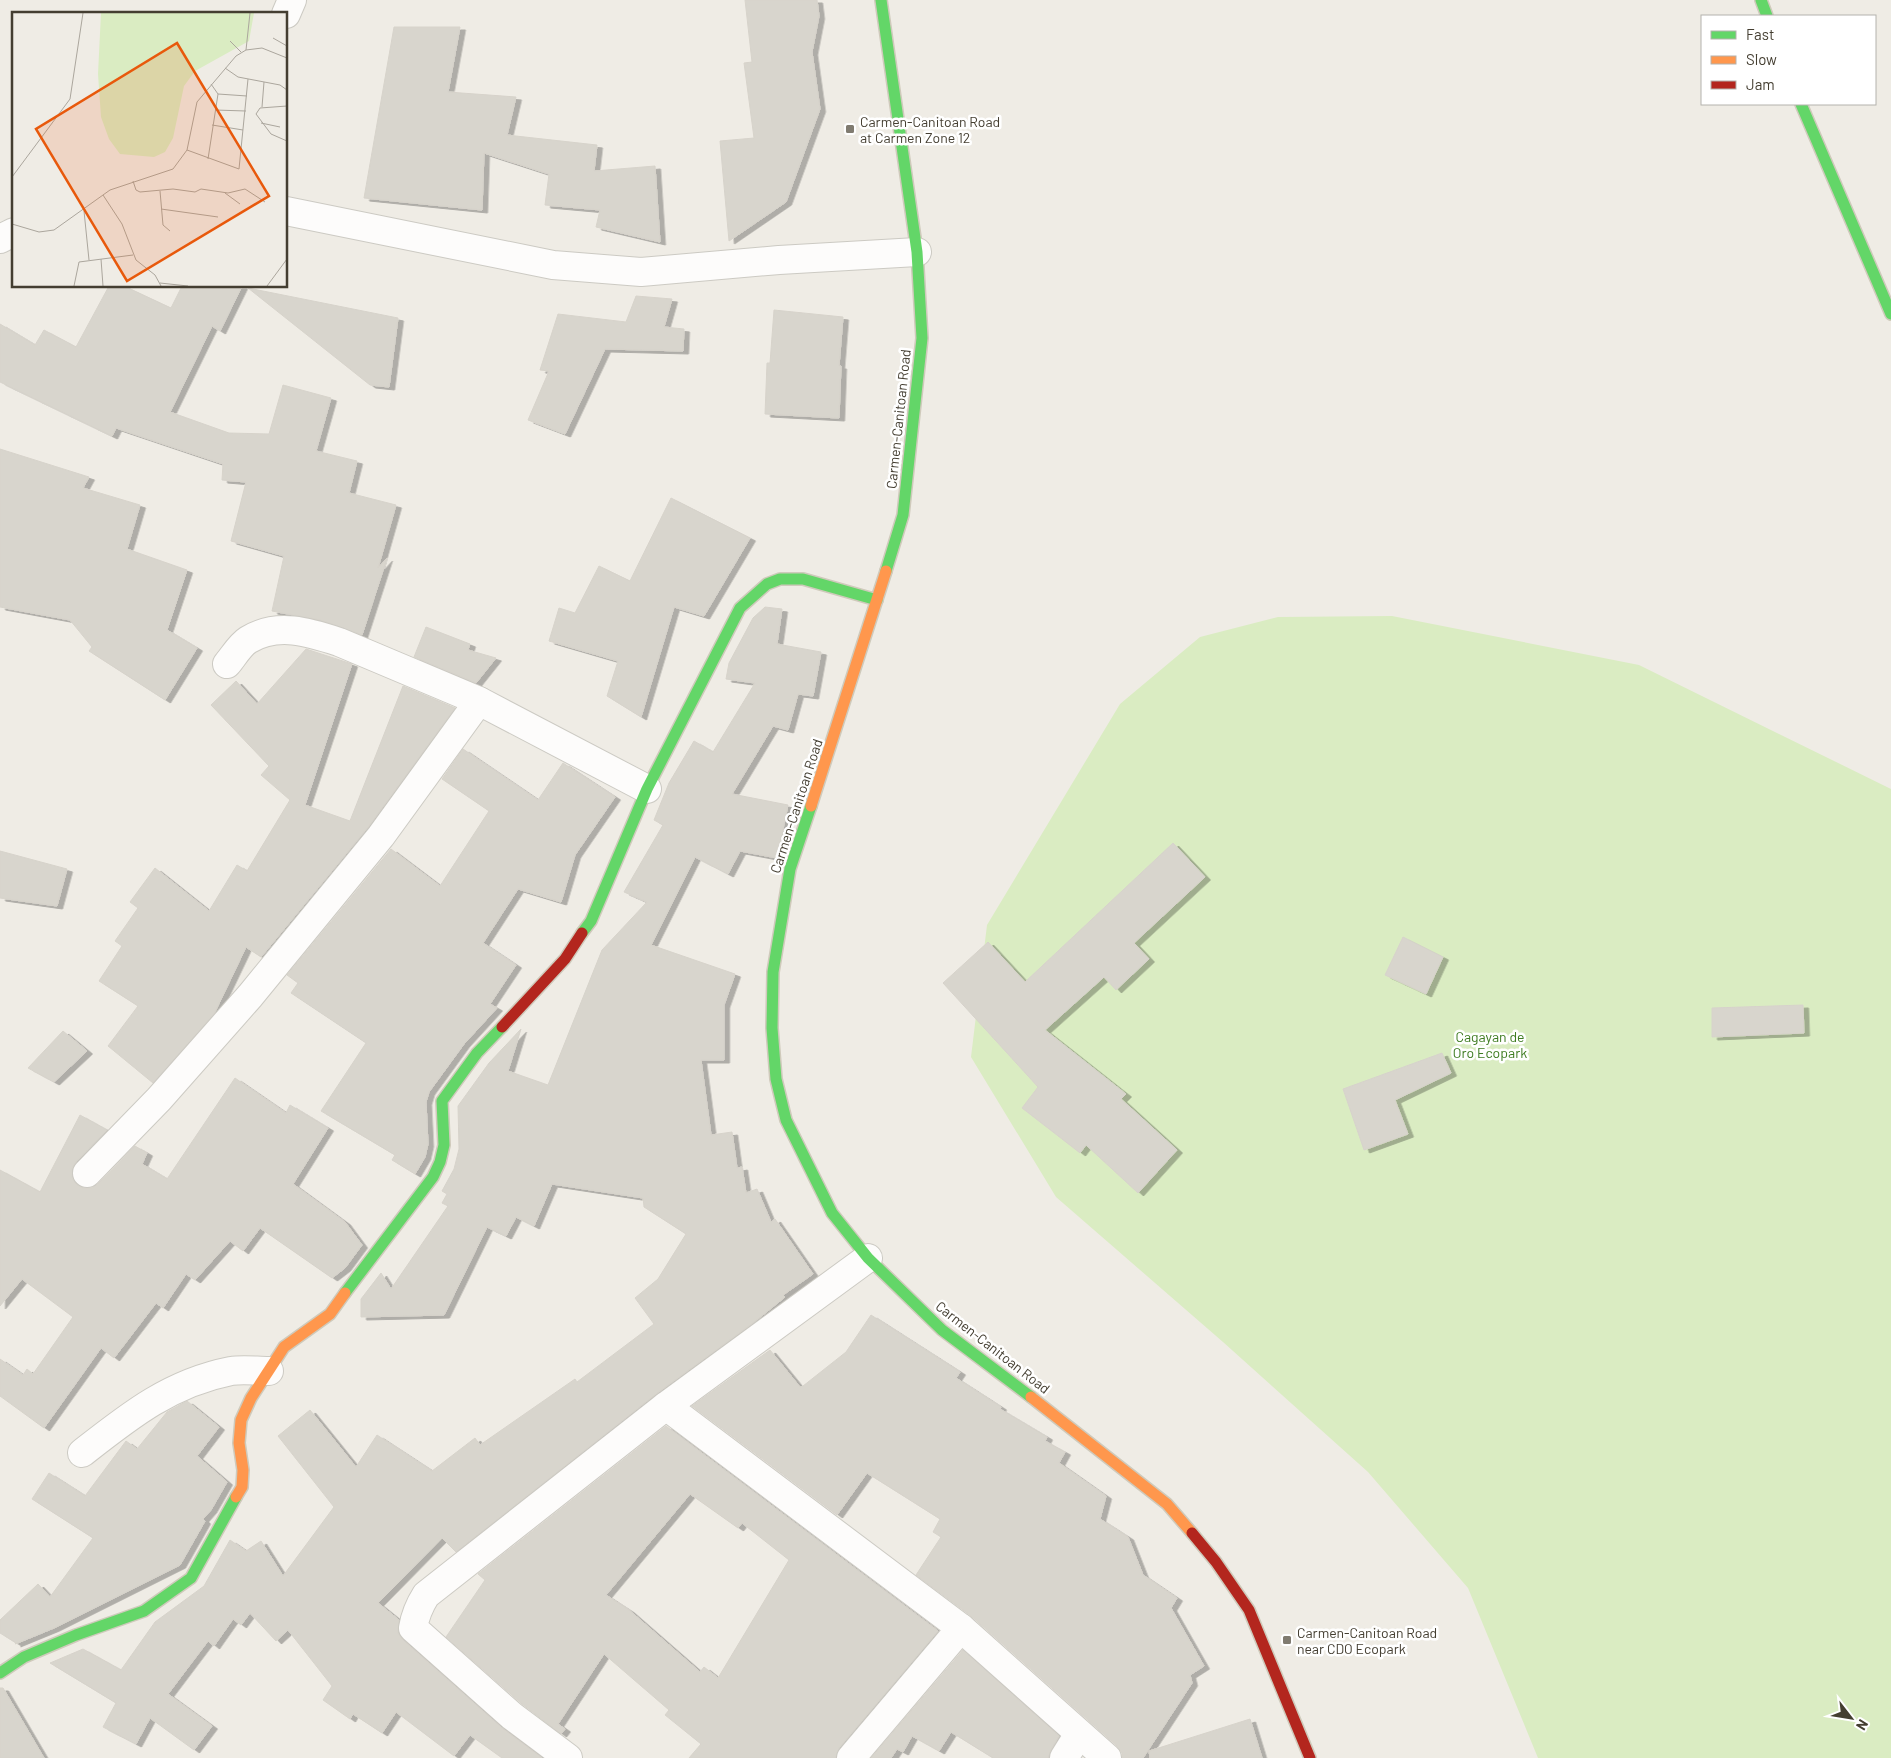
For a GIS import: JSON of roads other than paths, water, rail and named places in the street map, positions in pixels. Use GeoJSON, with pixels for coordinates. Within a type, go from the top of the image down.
{"type":"FeatureCollection","features":[{"type":"Feature","properties":{"kind":"main road","name":"Carmen-Canitoan Road"},"geometry":{"type":"LineString","coordinates":[[881,0],[918,252],[922,338],[903,515],[831,747],[790,869],[773,972],[772,1028],[776,1079],[786,1120],[832,1213],[868,1258],[942,1330],[1078,1433],[1167,1504],[1216,1562],[1248,1610],[1310,1758]]}},
{"type":"Feature","properties":{"kind":"main road"},"geometry":{"type":"LineString","coordinates":[[1761,0],[1767,15]]}},
{"type":"Feature","properties":{"kind":"main road"},"geometry":{"type":"LineString","coordinates":[[1801,105],[1891,314]]}},
{"type":"Feature","properties":{"kind":"main road"},"geometry":{"type":"LineString","coordinates":[[0,1673],[24,1657],[144,1611],[192,1578],[242,1487],[241,1420],[251,1398],[284,1347],[330,1314],[433,1177],[440,1162],[444,1145],[442,1102],[476,1053],[565,959],[591,921],[646,789],[740,608],[766,584],[780,579],[803,579],[877,600]]}},
{"type":"Feature","properties":{"kind":"street"},"geometry":{"type":"LineString","coordinates":[[287,12],[292,0]]}},
{"type":"Feature","properties":{"kind":"street"},"geometry":{"type":"LineString","coordinates":[[288,211],[553,265],[641,272],[779,260],[918,252]]}},
{"type":"Feature","properties":{"kind":"street"},"geometry":{"type":"LineString","coordinates":[[0,239],[12,233]]}},
{"type":"Feature","properties":{"kind":"street"},"geometry":{"type":"LineString","coordinates":[[227,664],[247,640],[273,631],[292,629],[316,634],[479,701],[646,789]]}},
{"type":"Feature","properties":{"kind":"street"},"geometry":{"type":"LineString","coordinates":[[87,1173],[159,1099],[250,996],[381,836],[479,701]]}},
{"type":"Feature","properties":{"kind":"street"},"geometry":{"type":"LineString","coordinates":[[568,1758],[512,1716],[413,1628],[415,1617],[426,1595],[666,1406],[868,1258]]}},
{"type":"Feature","properties":{"kind":"street"},"geometry":{"type":"LineString","coordinates":[[82,1453],[133,1412],[163,1394],[195,1381],[232,1370],[269,1371]]}},
{"type":"Feature","properties":{"kind":"street"},"geometry":{"type":"LineString","coordinates":[[666,1406],[961,1628],[1107,1758]]}},
{"type":"Feature","properties":{"kind":"street"},"geometry":{"type":"LineString","coordinates":[[851,1758],[961,1628]]}},
{"type":"Feature","properties":{"kind":"street"},"geometry":{"type":"LineString","coordinates":[[1064,1758],[1079,1734]]}},
{"type":"Feature","properties":{"kind":"place","name":"Carmen-Canitoan Road at Carmen Zone 12"},"geometry":{"type":"Point","coordinates":[850,129]}},
{"type":"Feature","properties":{"kind":"place","name":"Carmen-Canitoan Road near CDO Ecopark"},"geometry":{"type":"Point","coordinates":[1287,1640]}},
{"type":"Feature","properties":{"kind":"park label","name":"Cagayan de Oro Ecopark"},"geometry":{"type":"Point","coordinates":[1490,1044]}}]}
